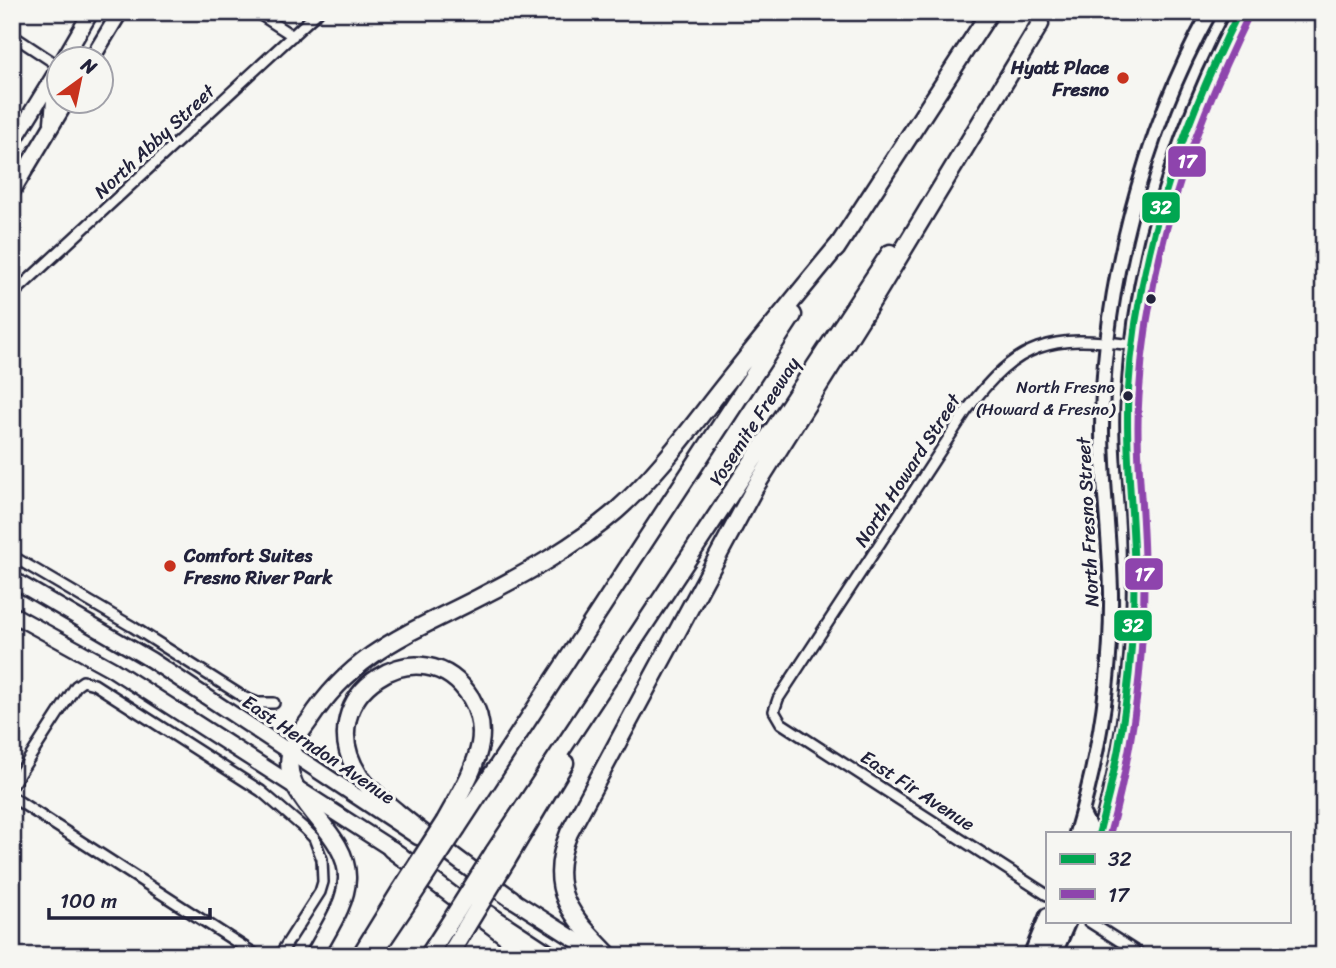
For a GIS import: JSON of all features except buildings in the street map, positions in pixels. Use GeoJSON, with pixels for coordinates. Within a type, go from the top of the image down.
{"type":"FeatureCollection","features":[{"type":"Feature","properties":{"kind":"highway","name":"Yosemite Freeway"},"geometry":{"type":"LineString","coordinates":[[451,824],[840,243],[990,12]]}},
{"type":"Feature","properties":{"kind":"highway","name":"Yosemite Freeway"},"geometry":{"type":"LineString","coordinates":[[458,926],[681,569],[1044,18]]}},
{"type":"Feature","properties":{"kind":"highway"},"geometry":{"type":"LineString","coordinates":[[610,956],[579,924],[564,897],[559,867],[569,833],[754,489],[876,295],[1044,18]]}},
{"type":"Feature","properties":{"kind":"highway"},"geometry":{"type":"LineString","coordinates":[[314,956],[343,900],[347,869],[335,837],[305,804],[292,778],[294,743],[318,707],[363,660],[393,640],[549,560],[581,539],[618,509],[673,451],[840,243]]}},
{"type":"Feature","properties":{"kind":"highway"},"geometry":{"type":"LineString","coordinates":[[360,956],[405,894],[451,824],[481,743],[479,713],[461,685],[441,671],[412,666],[390,670],[368,683],[355,699],[349,712],[347,740],[357,771],[368,786],[418,829],[512,899]]}},
{"type":"Feature","properties":{"kind":"highway"},"geometry":{"type":"LineString","coordinates":[[391,849],[532,956]]}},
{"type":"Feature","properties":{"kind":"highway"},"geometry":{"type":"LineString","coordinates":[[372,956],[405,894]]}},
{"type":"Feature","properties":{"kind":"highway"},"geometry":{"type":"LineString","coordinates":[[428,956],[458,926]]}},
{"type":"Feature","properties":{"kind":"highway"},"geometry":{"type":"LineString","coordinates":[[449,956],[458,926]]}},
{"type":"Feature","properties":{"kind":"main road"},"geometry":{"type":"LineString","coordinates":[[71,46],[91,12]]}},
{"type":"Feature","properties":{"kind":"main road"},"geometry":{"type":"LineString","coordinates":[[99,46],[120,12]]}},
{"type":"Feature","properties":{"kind":"main road","name":"North Fresno Street"},"geometry":{"type":"LineString","coordinates":[[1076,832],[1096,755],[1109,662],[1111,625],[1102,427],[1108,342],[1129,222],[1141,178],[1174,86],[1210,12]]}},
{"type":"Feature","properties":{"kind":"main road"},"geometry":{"type":"LineString","coordinates":[[1099,832],[1124,724],[1132,647],[1133,528],[1127,429],[1132,345],[1149,248],[1166,184],[1208,74],[1239,12]]}},
{"type":"Feature","properties":{"kind":"main road"},"geometry":{"type":"LineString","coordinates":[[12,144],[46,89]]}},
{"type":"Feature","properties":{"kind":"main road"},"geometry":{"type":"LineString","coordinates":[[51,127],[52,116]]}},
{"type":"Feature","properties":{"kind":"main road"},"geometry":{"type":"LineString","coordinates":[[12,192],[58,116]]}},
{"type":"Feature","properties":{"kind":"main road","name":"East Herndon Avenue"},"geometry":{"type":"LineString","coordinates":[[12,579],[151,660],[601,956]]}},
{"type":"Feature","properties":{"kind":"main road"},"geometry":{"type":"LineString","coordinates":[[12,614],[111,669],[554,956]]}},
{"type":"Feature","properties":{"kind":"main road"},"geometry":{"type":"LineString","coordinates":[[1082,812],[1089,826],[1087,832]]}},
{"type":"Feature","properties":{"kind":"main road"},"geometry":{"type":"LineString","coordinates":[[1030,956],[1046,917]]}},
{"type":"Feature","properties":{"kind":"main road"},"geometry":{"type":"LineString","coordinates":[[1042,956],[1056,922]]}},
{"type":"Feature","properties":{"kind":"main road"},"geometry":{"type":"LineString","coordinates":[[1054,956],[1069,922]]}},
{"type":"Feature","properties":{"kind":"street"},"geometry":{"type":"LineString","coordinates":[[256,12],[293,36]]}},
{"type":"Feature","properties":{"kind":"street","name":"North Abby Street"},"geometry":{"type":"LineString","coordinates":[[12,295],[318,12]]}},
{"type":"Feature","properties":{"kind":"street"},"geometry":{"type":"LineString","coordinates":[[12,35],[46,57]]}},
{"type":"Feature","properties":{"kind":"street","name":"North Howard Street"},"geometry":{"type":"LineString","coordinates":[[774,711],[778,699],[987,385],[1011,362],[1040,346],[1072,341],[1132,345]]}},
{"type":"Feature","properties":{"kind":"street"},"geometry":{"type":"LineString","coordinates":[[12,556],[133,627],[245,698],[258,703],[274,703]]}},
{"type":"Feature","properties":{"kind":"street"},"geometry":{"type":"LineString","coordinates":[[12,785],[76,686],[83,681],[94,684],[261,792],[314,838],[322,859],[320,892],[279,956]]}},
{"type":"Feature","properties":{"kind":"street","name":"East Fir Avenue"},"geometry":{"type":"LineString","coordinates":[[774,711],[781,723],[1046,894]]}},
{"type":"Feature","properties":{"kind":"street"},"geometry":{"type":"LineString","coordinates":[[12,797],[258,956]]}},
{"type":"Feature","properties":{"kind":"street"},"geometry":{"type":"LineString","coordinates":[[1090,922],[1143,956]]}},
{"type":"Feature","properties":{"kind":"transit line","name":"32"},"geometry":{"type":"LineString","coordinates":[[1099,832],[1115,767],[1130,668],[1134,566],[1127,417],[1140,296],[1151,247],[1179,151],[1197,104],[1239,12]]}},
{"type":"Feature","properties":{"kind":"transit line","name":"17"},"geometry":{"type":"LineString","coordinates":[[1110,832],[1132,734],[1140,668],[1144,566],[1138,417],[1151,297],[1161,248],[1190,154],[1207,108],[1248,17]]}},
{"type":"Feature","properties":{"kind":"place","name":"Hyatt Place Fresno"},"geometry":{"type":"Point","coordinates":[1123,78]}},
{"type":"Feature","properties":{"kind":"place","name":"North Fresno (Howard & Fresno)"},"geometry":{"type":"Point","coordinates":[1128,396]}},
{"type":"Feature","properties":{"kind":"place","name":"Comfort Suites Fresno River Park"},"geometry":{"type":"Point","coordinates":[170,566]}}]}
